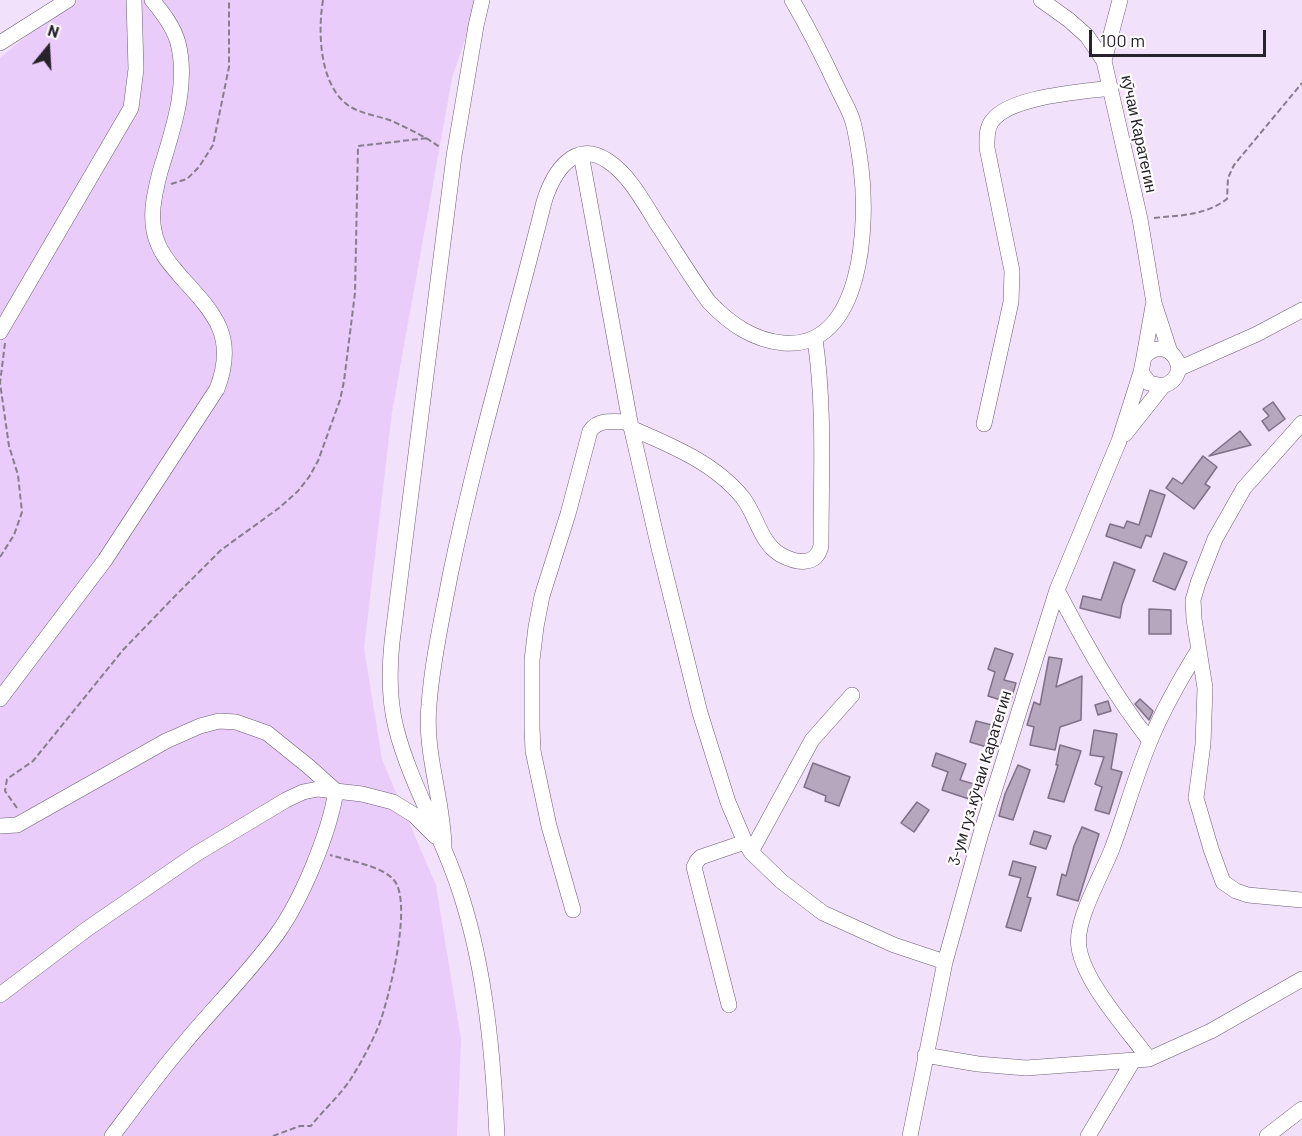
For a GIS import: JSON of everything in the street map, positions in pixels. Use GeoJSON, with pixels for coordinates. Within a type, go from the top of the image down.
{"type":"FeatureCollection","features":[{"type":"Feature","properties":{"kind":"street"},"geometry":{"type":"LineString","coordinates":[[0,43],[68,0]]}},
{"type":"Feature","properties":{"kind":"street"},"geometry":{"type":"LineString","coordinates":[[3,326],[131,108],[136,69],[134,0]]}},
{"type":"Feature","properties":{"kind":"street"},"geometry":{"type":"LineString","coordinates":[[0,699],[105,560],[216,389],[223,372],[226,354],[224,339],[218,324],[201,299],[164,258],[156,242],[153,206],[156,187],[176,120],[181,74],[178,43],[153,0]]}},
{"type":"Feature","properties":{"kind":"street"},"geometry":{"type":"LineString","coordinates":[[482,0],[454,156],[390,663],[392,706],[396,729],[462,896],[478,957],[488,1024],[497,1136]]}},
{"type":"Feature","properties":{"kind":"street"},"geometry":{"type":"LineString","coordinates":[[442,846],[443,825],[429,744],[428,724],[430,695],[443,611],[480,443],[549,188],[555,175],[565,162],[581,154],[600,156],[620,170],[704,295],[720,314],[746,332],[769,342],[790,344],[815,339],[834,322],[849,296],[856,276],[864,226],[861,168],[853,121],[819,47],[792,0]]}},
{"type":"Feature","properties":{"kind":"street","name":"кӯчаи Каратегин"},"geometry":{"type":"LineString","coordinates":[[1041,0],[1070,20],[1087,36],[1104,61],[1112,88],[1140,219],[1154,303],[1170,352]]}},
{"type":"Feature","properties":{"kind":"street"},"geometry":{"type":"LineString","coordinates":[[1104,61],[1120,0]]}},
{"type":"Feature","properties":{"kind":"street"},"geometry":{"type":"LineString","coordinates":[[984,424],[1013,285],[987,148],[988,128],[992,120],[1021,103],[1112,88]]}},
{"type":"Feature","properties":{"kind":"street"},"geometry":{"type":"LineString","coordinates":[[581,154],[630,425],[700,713],[728,802],[748,847],[781,880],[824,913],[894,945],[945,962]]}},
{"type":"Feature","properties":{"kind":"street","name":"кӯчаи Каратегин"},"geometry":{"type":"LineString","coordinates":[[1142,364],[1154,303]]}},
{"type":"Feature","properties":{"kind":"street"},"geometry":{"type":"LineString","coordinates":[[1178,369],[1257,334],[1302,310]]}},
{"type":"Feature","properties":{"kind":"street"},"geometry":{"type":"LineString","coordinates":[[573,910],[549,826],[533,751],[532,660],[542,596],[568,514],[590,431],[594,425],[602,422],[630,425],[697,460],[733,488],[747,504],[766,540],[781,555],[795,561],[815,559],[821,546],[822,415],[815,339]]}},
{"type":"Feature","properties":{"kind":"street"},"geometry":{"type":"LineString","coordinates":[[1156,349],[1170,352],[1176,359],[1178,369],[1175,378],[1163,386],[1149,383],[1142,364],[1156,349]]}},
{"type":"Feature","properties":{"kind":"street","name":"3-ум гуз.кӯчаи Каратегин"},"geometry":{"type":"LineString","coordinates":[[910,1136],[945,962],[981,833],[1057,590],[1119,441],[1142,364]]}},
{"type":"Feature","properties":{"kind":"street","name":"3-ум гуз.кӯчаи Каратегин"},"geometry":{"type":"LineString","coordinates":[[1119,441],[1163,386]]}},
{"type":"Feature","properties":{"kind":"street"},"geometry":{"type":"LineString","coordinates":[[1302,423],[1244,488],[1215,539],[1193,600],[1205,688],[1203,744],[1196,798],[1210,849],[1224,882],[1236,891],[1248,895],[1302,900]]}},
{"type":"Feature","properties":{"kind":"street"},"geometry":{"type":"LineString","coordinates":[[1057,590],[1100,669],[1124,707],[1150,741]]}},
{"type":"Feature","properties":{"kind":"street"},"geometry":{"type":"LineString","coordinates":[[1149,1059],[1095,986],[1083,964],[1078,946],[1083,915],[1111,850],[1150,741],[1199,649]]}},
{"type":"Feature","properties":{"kind":"street"},"geometry":{"type":"LineString","coordinates":[[729,1005],[694,867],[696,861],[701,857],[748,847],[812,740],[852,695]]}},
{"type":"Feature","properties":{"kind":"street"},"geometry":{"type":"LineString","coordinates":[[0,826],[17,825],[26,821],[166,741],[200,726],[219,722],[236,722],[267,733],[336,791]]}},
{"type":"Feature","properties":{"kind":"street"},"geometry":{"type":"LineString","coordinates":[[0,995],[102,918],[229,833],[303,792],[318,789],[336,791],[362,794],[393,802],[414,815],[442,846]]}},
{"type":"Feature","properties":{"kind":"street"},"geometry":{"type":"LineString","coordinates":[[112,1136],[180,1048],[277,934],[303,885],[317,852],[336,791]]}},
{"type":"Feature","properties":{"kind":"street"},"geometry":{"type":"LineString","coordinates":[[925,1055],[987,1065],[1026,1068],[1149,1059],[1211,1031],[1302,980]]}},
{"type":"Feature","properties":{"kind":"street"},"geometry":{"type":"LineString","coordinates":[[1088,1136],[1133,1061]]}},
{"type":"Feature","properties":{"kind":"street"},"geometry":{"type":"LineString","coordinates":[[1267,1136],[1302,1109]]}},
{"type":"Feature","properties":{"kind":"path"},"geometry":{"type":"LineString","coordinates":[[156,187],[187,179],[200,167],[213,145],[229,67],[229,0]]}},
{"type":"Feature","properties":{"kind":"path"},"geometry":{"type":"LineString","coordinates":[[323,0],[320,19],[321,42],[329,77],[336,92],[345,103],[390,120],[428,138],[454,156]]}},
{"type":"Feature","properties":{"kind":"path"},"geometry":{"type":"LineString","coordinates":[[1140,219],[1200,213],[1215,208],[1227,199],[1228,178],[1234,165],[1302,83]]}},
{"type":"Feature","properties":{"kind":"path"},"geometry":{"type":"LineString","coordinates":[[26,821],[5,791],[7,779],[33,761],[123,650],[221,550],[279,508],[309,477],[327,440],[344,381],[355,292],[358,146],[428,138]]}},
{"type":"Feature","properties":{"kind":"path"},"geometry":{"type":"LineString","coordinates":[[0,557],[14,535],[22,512],[18,475],[9,446],[0,383],[3,326]]}},
{"type":"Feature","properties":{"kind":"path"},"geometry":{"type":"LineString","coordinates":[[273,1136],[300,1126],[310,1126],[351,1079],[378,1026],[394,969],[402,915],[400,892],[394,879],[368,866],[317,852]]}},
{"type":"Feature","properties":{"kind":"shaded area"},"geometry":{"type":"Polygon","coordinates":[[[70,0],[478,0],[452,78],[392,412],[364,648],[382,760],[436,885],[461,1040],[457,1136],[0,1136],[0,58],[70,0]]]}},
{"type":"Feature","properties":{"kind":"building"},"geometry":{"type":"Polygon","coordinates":[[[1273,402],[1285,419],[1269,431],[1262,421],[1269,416],[1263,409],[1273,402]]]}},
{"type":"Feature","properties":{"kind":"building"},"geometry":{"type":"Polygon","coordinates":[[[1240,431],[1251,445],[1209,456],[1240,431]]]}},
{"type":"Feature","properties":{"kind":"building"},"geometry":{"type":"Polygon","coordinates":[[[1203,456],[1217,467],[1205,484],[1210,487],[1194,509],[1166,488],[1173,478],[1182,484],[1203,456]]]}},
{"type":"Feature","properties":{"kind":"building"},"geometry":{"type":"Polygon","coordinates":[[[1150,490],[1165,495],[1151,537],[1146,535],[1141,548],[1106,536],[1110,524],[1124,528],[1127,521],[1139,525],[1150,490]]]}},
{"type":"Feature","properties":{"kind":"building"},"geometry":{"type":"Polygon","coordinates":[[[1164,553],[1187,562],[1175,590],[1153,581],[1164,553]]]}},
{"type":"Feature","properties":{"kind":"building"},"geometry":{"type":"Polygon","coordinates":[[[1114,562],[1135,570],[1122,605],[1120,618],[1080,608],[1083,596],[1101,600],[1114,562]]]}},
{"type":"Feature","properties":{"kind":"building"},"geometry":{"type":"Polygon","coordinates":[[[1149,609],[1171,610],[1171,634],[1149,634],[1149,609]]]}},
{"type":"Feature","properties":{"kind":"building"},"geometry":{"type":"Polygon","coordinates":[[[995,648],[1013,654],[1004,680],[1016,683],[1010,703],[988,696],[995,672],[988,669],[995,648]]]}},
{"type":"Feature","properties":{"kind":"building"},"geometry":{"type":"Polygon","coordinates":[[[1049,657],[1062,659],[1056,687],[1082,676],[1081,720],[1060,727],[1055,750],[1030,745],[1034,727],[1027,725],[1034,702],[1040,705],[1049,657]]]}},
{"type":"Feature","properties":{"kind":"building"},"geometry":{"type":"Polygon","coordinates":[[[1140,699],[1153,711],[1149,720],[1135,704],[1140,699]]]}},
{"type":"Feature","properties":{"kind":"building"},"geometry":{"type":"Polygon","coordinates":[[[1108,701],[1111,711],[1098,715],[1095,705],[1108,701]]]}},
{"type":"Feature","properties":{"kind":"building"},"geometry":{"type":"Polygon","coordinates":[[[976,721],[996,726],[990,748],[970,742],[976,721]]]}},
{"type":"Feature","properties":{"kind":"building"},"geometry":{"type":"Polygon","coordinates":[[[1094,730],[1117,734],[1111,769],[1122,772],[1109,814],[1095,810],[1102,787],[1095,784],[1104,757],[1090,755],[1094,730]]]}},
{"type":"Feature","properties":{"kind":"building"},"geometry":{"type":"Polygon","coordinates":[[[1060,745],[1081,751],[1064,802],[1048,798],[1058,765],[1056,765],[1060,745]]]}},
{"type":"Feature","properties":{"kind":"building"},"geometry":{"type":"Polygon","coordinates":[[[936,753],[966,764],[960,780],[974,784],[969,799],[942,790],[948,772],[932,766],[936,753]]]}},
{"type":"Feature","properties":{"kind":"building"},"geometry":{"type":"Polygon","coordinates":[[[813,763],[850,777],[839,806],[825,801],[826,796],[804,787],[813,763]]]}},
{"type":"Feature","properties":{"kind":"building"},"geometry":{"type":"Polygon","coordinates":[[[1018,765],[1030,770],[1013,820],[999,816],[1005,794],[1018,765]]]}},
{"type":"Feature","properties":{"kind":"building"},"geometry":{"type":"Polygon","coordinates":[[[917,802],[929,810],[914,832],[901,823],[917,802]]]}},
{"type":"Feature","properties":{"kind":"building"},"geometry":{"type":"Polygon","coordinates":[[[1082,827],[1099,834],[1078,901],[1057,895],[1062,874],[1066,876],[1082,827]]]}},
{"type":"Feature","properties":{"kind":"building"},"geometry":{"type":"Polygon","coordinates":[[[1034,831],[1051,836],[1046,849],[1030,844],[1034,831]]]}},
{"type":"Feature","properties":{"kind":"building"},"geometry":{"type":"Polygon","coordinates":[[[1013,861],[1036,867],[1027,897],[1031,898],[1021,931],[1006,927],[1021,878],[1009,875],[1013,861]]]}}]}
